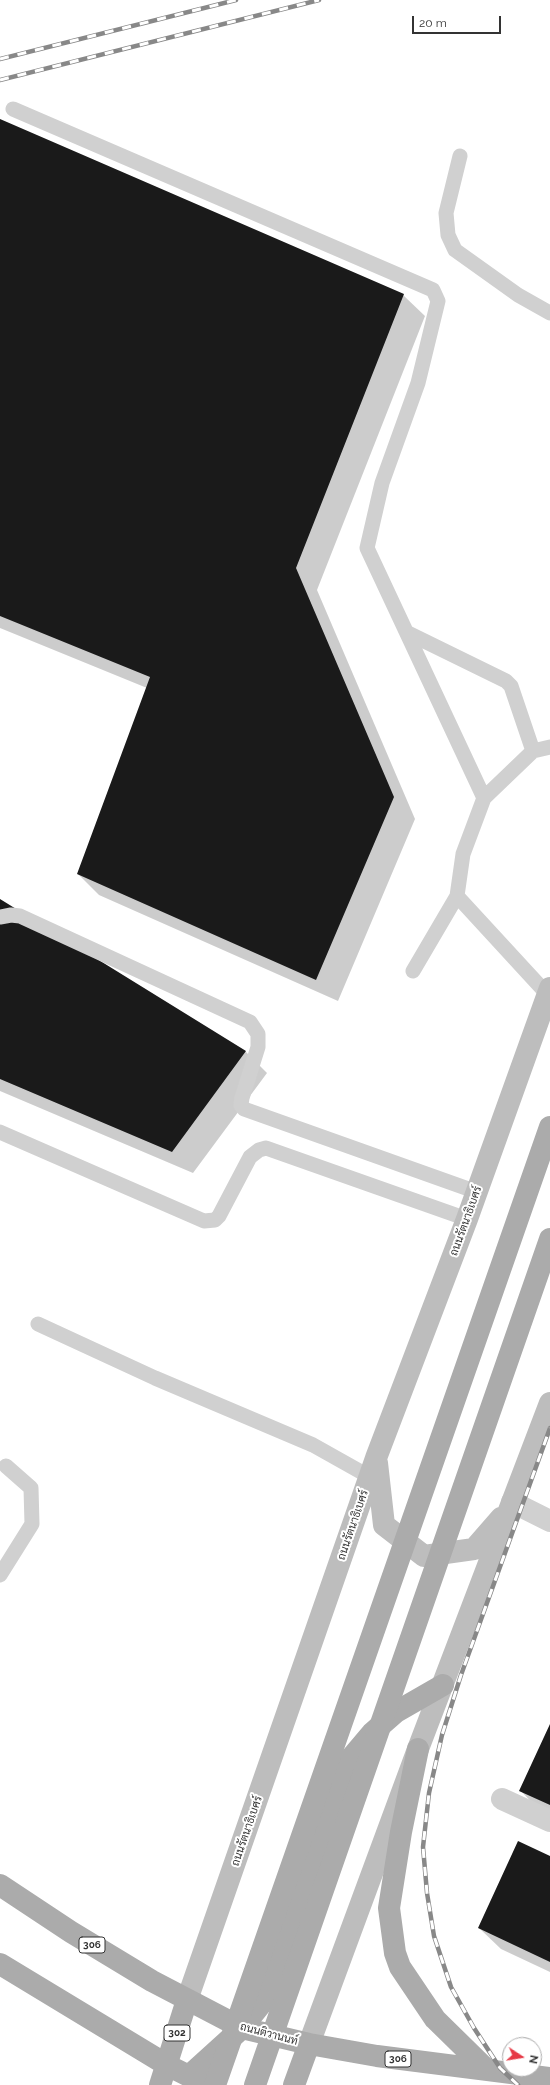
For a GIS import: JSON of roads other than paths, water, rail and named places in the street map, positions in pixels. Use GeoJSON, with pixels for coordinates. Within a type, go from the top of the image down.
{"type":"FeatureCollection","features":[{"type":"Feature","properties":{"kind":"main road","name":"ถนนรัตนาธิเบศร์"},"geometry":{"type":"LineString","coordinates":[[164,2075],[187,2000],[373,1467],[467,1219],[549,992]]}},
{"type":"Feature","properties":{"kind":"main road"},"geometry":{"type":"LineString","coordinates":[[215,2085],[550,1127]]}},
{"type":"Feature","properties":{"kind":"main road"},"geometry":{"type":"LineString","coordinates":[[255,2085],[550,1239]]}},
{"type":"Feature","properties":{"kind":"main road"},"geometry":{"type":"LineString","coordinates":[[294,2085],[418,1749],[550,1403]]}},
{"type":"Feature","properties":{"kind":"main road"},"geometry":{"type":"LineString","coordinates":[[373,1467],[384,1525],[424,1556],[474,1549],[510,1506]]}},
{"type":"Feature","properties":{"kind":"main road"},"geometry":{"type":"LineString","coordinates":[[0,1964],[164,2075],[198,2081],[266,1998],[350,1759],[372,1733],[396,1712],[443,1685]]}},
{"type":"Feature","properties":{"kind":"main road"},"geometry":{"type":"LineString","coordinates":[[418,1749],[401,1832],[389,1908],[395,1953],[400,1967],[435,2019],[487,2070]]}},
{"type":"Feature","properties":{"kind":"main road","name":"ถนนติวานนท์"},"geometry":{"type":"LineString","coordinates":[[0,1885],[71,1932],[187,2000],[242,2028],[286,2040],[377,2056],[550,2078]]}},
{"type":"Feature","properties":{"kind":"main road"},"geometry":{"type":"LineString","coordinates":[[250,2085],[286,2040]]}},
{"type":"Feature","properties":{"kind":"street"},"geometry":{"type":"LineString","coordinates":[[510,1506],[550,1521]]}},
{"type":"Feature","properties":{"kind":"street"},"geometry":{"type":"LineString","coordinates":[[502,1799],[550,1821]]}},
{"type":"Feature","properties":{"kind":"lane"},"geometry":{"type":"LineString","coordinates":[[13,109],[433,290],[438,301],[418,383],[382,483],[367,548],[484,798]]}},
{"type":"Feature","properties":{"kind":"lane"},"geometry":{"type":"LineString","coordinates":[[460,156],[446,213],[448,235],[455,250],[518,295],[550,312]]}},
{"type":"Feature","properties":{"kind":"lane"},"geometry":{"type":"LineString","coordinates":[[408,633],[506,681],[511,686],[533,751]]}},
{"type":"Feature","properties":{"kind":"lane"},"geometry":{"type":"LineString","coordinates":[[412,972],[457,896],[463,854],[484,798],[533,751],[550,748]]}},
{"type":"Feature","properties":{"kind":"lane"},"geometry":{"type":"LineString","coordinates":[[457,896],[549,992]]}},
{"type":"Feature","properties":{"kind":"lane"},"geometry":{"type":"LineString","coordinates":[[0,917],[10,915],[20,916],[250,1022],[258,1034],[258,1047],[242,1098],[241,1105],[244,1109],[477,1192]]}},
{"type":"Feature","properties":{"kind":"lane"},"geometry":{"type":"LineString","coordinates":[[0,1132],[204,1221],[215,1220],[220,1216],[250,1157],[259,1150],[266,1148],[467,1219]]}},
{"type":"Feature","properties":{"kind":"lane"},"geometry":{"type":"LineString","coordinates":[[38,1324],[155,1378],[314,1445],[373,1467]]}},
{"type":"Feature","properties":{"kind":"lane"},"geometry":{"type":"LineString","coordinates":[[0,1575],[32,1524],[31,1488],[6,1466]]}},
{"type":"Feature","properties":{"kind":"railway"},"geometry":{"type":"LineString","coordinates":[[0,59],[236,0]]}},
{"type":"Feature","properties":{"kind":"railway"},"geometry":{"type":"LineString","coordinates":[[0,80],[319,0]]}},
{"type":"Feature","properties":{"kind":"railway"},"geometry":{"type":"LineString","coordinates":[[518,2085],[500,2068],[474,2028],[451,1987],[434,1936],[427,1893],[423,1847],[429,1793],[442,1735],[461,1675],[550,1428]]}}]}
